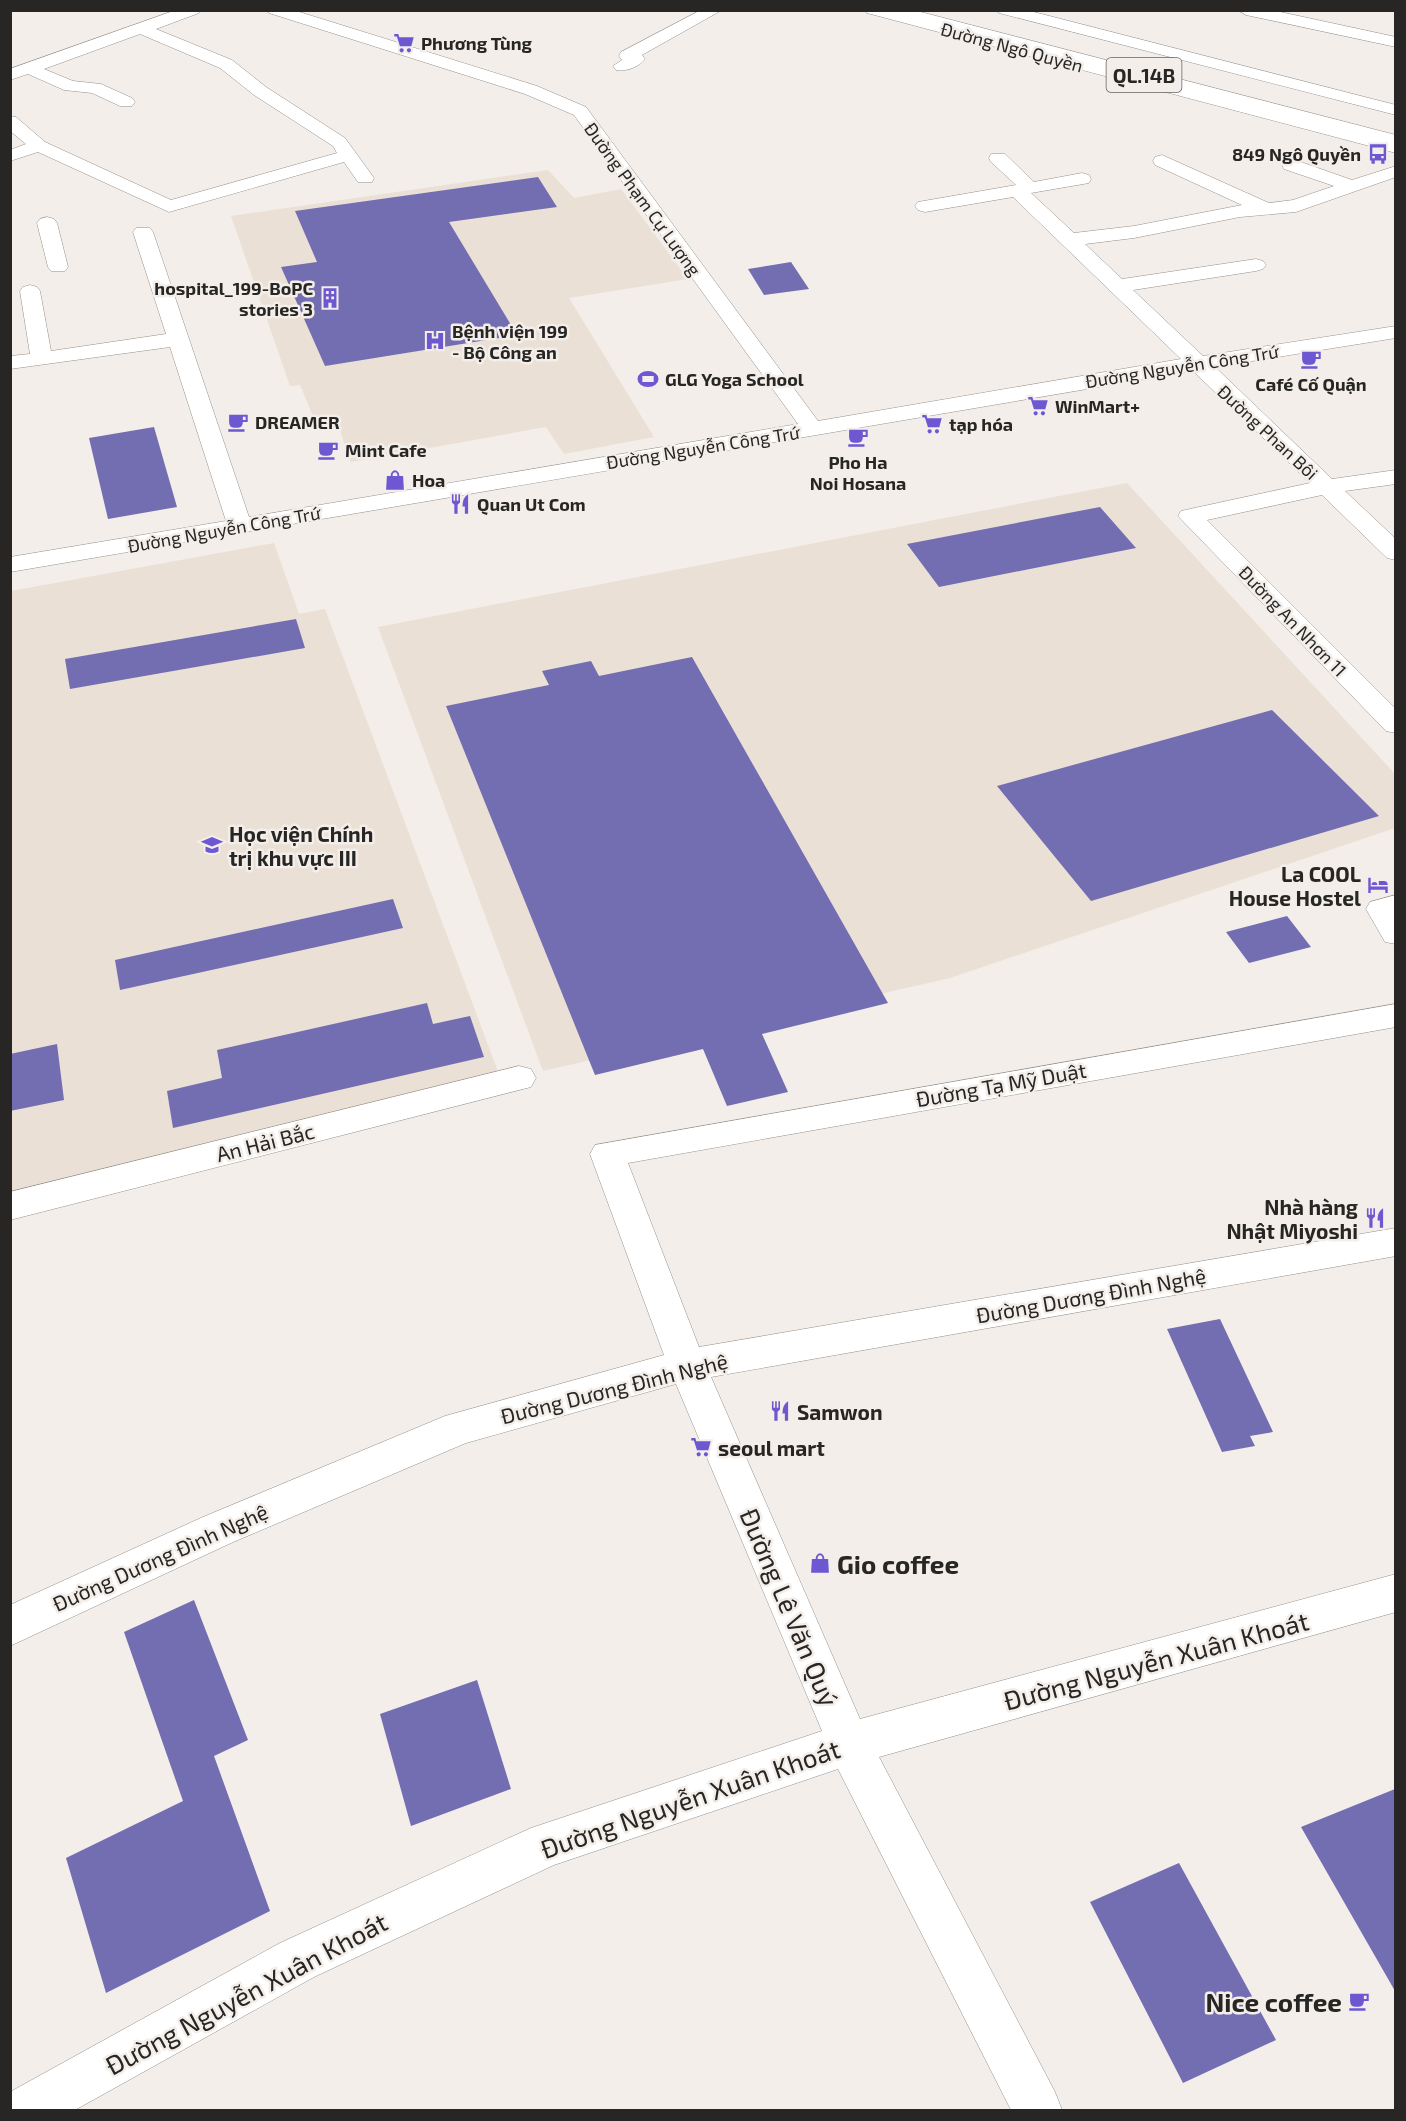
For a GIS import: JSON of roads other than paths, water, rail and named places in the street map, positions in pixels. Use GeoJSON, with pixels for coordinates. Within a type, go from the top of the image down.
{"type":"FeatureCollection","features":[{"type":"Feature","properties":{"kind":"main road"},"geometry":{"type":"LineString","coordinates":[[10,75],[194,10]]}},
{"type":"Feature","properties":{"kind":"main road","name":"Đường Phạm Cự Lượng"},"geometry":{"type":"LineString","coordinates":[[275,10],[531,90],[580,111],[813,429]]}},
{"type":"Feature","properties":{"kind":"main road"},"geometry":{"type":"LineString","coordinates":[[622,66],[637,59],[627,56],[714,10]]}},
{"type":"Feature","properties":{"kind":"main road","name":"Đường Ngô Quyền"},"geometry":{"type":"LineString","coordinates":[[873,10],[1395,148]]}},
{"type":"Feature","properties":{"kind":"main road","name":"Đường Ngô Quyền"},"geometry":{"type":"LineString","coordinates":[[892,10],[1395,141]]}},
{"type":"Feature","properties":{"kind":"main road"},"geometry":{"type":"LineString","coordinates":[[1246,10],[1395,42]]}},
{"type":"Feature","properties":{"kind":"main road"},"geometry":{"type":"LineString","coordinates":[[1295,21],[1308,10]]}},
{"type":"Feature","properties":{"kind":"main road","name":"Đường Ngô Quyền"},"geometry":{"type":"LineString","coordinates":[[998,14],[1395,111]]}},
{"type":"Feature","properties":{"kind":"main road"},"geometry":{"type":"LineString","coordinates":[[1054,28],[1080,14]]}},
{"type":"Feature","properties":{"kind":"main road","name":"Đường Ngô Quyền"},"geometry":{"type":"LineString","coordinates":[[1054,28],[1395,121]]}},
{"type":"Feature","properties":{"kind":"main road"},"geometry":{"type":"LineString","coordinates":[[142,29],[226,64],[260,91],[339,142],[365,178]]}},
{"type":"Feature","properties":{"kind":"main road"},"geometry":{"type":"LineString","coordinates":[[28,68],[70,86],[95,88],[126,102]]}},
{"type":"Feature","properties":{"kind":"main road"},"geometry":{"type":"LineString","coordinates":[[10,121],[39,146],[169,206],[350,155]]}},
{"type":"Feature","properties":{"kind":"main road"},"geometry":{"type":"LineString","coordinates":[[10,156],[39,146]]}},
{"type":"Feature","properties":{"kind":"main road","name":"Đường Phan Bôi"},"geometry":{"type":"LineString","coordinates":[[998,158],[1068,240],[1395,553]]}},
{"type":"Feature","properties":{"kind":"main road"},"geometry":{"type":"LineString","coordinates":[[1162,161],[1267,209]]}},
{"type":"Feature","properties":{"kind":"main road"},"geometry":{"type":"LineString","coordinates":[[1291,165],[1352,186]]}},
{"type":"Feature","properties":{"kind":"main road"},"geometry":{"type":"LineString","coordinates":[[1068,240],[1134,232],[1240,211],[1296,206],[1395,171]]}},
{"type":"Feature","properties":{"kind":"main road"},"geometry":{"type":"LineString","coordinates":[[925,206],[1082,179]]}},
{"type":"Feature","properties":{"kind":"main road"},"geometry":{"type":"LineString","coordinates":[[47,223],[58,267]]}},
{"type":"Feature","properties":{"kind":"main road"},"geometry":{"type":"LineString","coordinates":[[143,232],[240,526]]}},
{"type":"Feature","properties":{"kind":"main road"},"geometry":{"type":"LineString","coordinates":[[1116,286],[1256,265]]}},
{"type":"Feature","properties":{"kind":"main road"},"geometry":{"type":"LineString","coordinates":[[30,291],[42,359]]}},
{"type":"Feature","properties":{"kind":"main road","name":"Đường Nguyễn Công Trứ"},"geometry":{"type":"LineString","coordinates":[[10,565],[1195,363],[1395,332]]}},
{"type":"Feature","properties":{"kind":"main road"},"geometry":{"type":"LineString","coordinates":[[10,363],[178,339]]}},
{"type":"Feature","properties":{"kind":"main road"},"geometry":{"type":"LineString","coordinates":[[1326,487],[1395,477]]}},
{"type":"Feature","properties":{"kind":"main road","name":"Đường An Nhơn 11"},"geometry":{"type":"LineString","coordinates":[[1326,487],[1190,516],[1395,725]]}},
{"type":"Feature","properties":{"kind":"main road"},"geometry":{"type":"LineString","coordinates":[[1395,905],[1382,909],[1395,934]]}},
{"type":"Feature","properties":{"kind":"main road","name":"Đường Tạ Mỹ Duật"},"geometry":{"type":"LineString","coordinates":[[607,1154],[1395,1015]]}},
{"type":"Feature","properties":{"kind":"main road","name":"An Hải Bắc"},"geometry":{"type":"LineString","coordinates":[[10,1206],[519,1078]]}},
{"type":"Feature","properties":{"kind":"main road","name":"Đường Lê Văn Quý"},"geometry":{"type":"LineString","coordinates":[[607,1154],[687,1365],[849,1744],[1037,2110]]}},
{"type":"Feature","properties":{"kind":"main road","name":"Đường Dương Đình Nghệ"},"geometry":{"type":"LineString","coordinates":[[10,1627],[217,1530],[459,1428],[687,1365],[1395,1242]]}},
{"type":"Feature","properties":{"kind":"main road","name":"Đường Nguyễn Xuân Khoát"},"geometry":{"type":"LineString","coordinates":[[27,2110],[297,1960],[547,1844],[849,1744],[1395,1593]]}},
{"type":"Feature","properties":{"kind":"place","name":"Phương Tùng"},"geometry":{"type":"Point","coordinates":[404,43]}},
{"type":"Feature","properties":{"kind":"place","name":"849 Ngô Quyền"},"geometry":{"type":"Point","coordinates":[1378,154]}},
{"type":"Feature","properties":{"kind":"place","name":"hospital_199-BoPC stories 3"},"geometry":{"type":"Point","coordinates":[330,298]}},
{"type":"Feature","properties":{"kind":"place","name":"Bệnh viện 199 - Bộ Công an"},"geometry":{"type":"Point","coordinates":[435,341]}},
{"type":"Feature","properties":{"kind":"place","name":"Café Cố Quận"},"geometry":{"type":"Point","coordinates":[1311,359]}},
{"type":"Feature","properties":{"kind":"place","name":"GLG Yoga School"},"geometry":{"type":"Point","coordinates":[648,379]}},
{"type":"Feature","properties":{"kind":"place","name":"WinMart+"},"geometry":{"type":"Point","coordinates":[1038,406]}},
{"type":"Feature","properties":{"kind":"place","name":"DREAMER"},"geometry":{"type":"Point","coordinates":[238,422]}},
{"type":"Feature","properties":{"kind":"place","name":"tạp hóa"},"geometry":{"type":"Point","coordinates":[932,424]}},
{"type":"Feature","properties":{"kind":"place","name":"Pho Ha Noi Hosana"},"geometry":{"type":"Point","coordinates":[858,437]}},
{"type":"Feature","properties":{"kind":"place","name":"Mint Cafe"},"geometry":{"type":"Point","coordinates":[328,450]}},
{"type":"Feature","properties":{"kind":"place","name":"Hoa"},"geometry":{"type":"Point","coordinates":[395,480]}},
{"type":"Feature","properties":{"kind":"place","name":"Quan Ut Com"},"geometry":{"type":"Point","coordinates":[460,504]}},
{"type":"Feature","properties":{"kind":"place","name":"Học viện Chính trị khu vực III"},"geometry":{"type":"Point","coordinates":[212,845]}},
{"type":"Feature","properties":{"kind":"place","name":"La COOL House Hostel"},"geometry":{"type":"Point","coordinates":[1378,885]}},
{"type":"Feature","properties":{"kind":"place","name":"Nhà hàng Nhật Miyoshi"},"geometry":{"type":"Point","coordinates":[1375,1218]}},
{"type":"Feature","properties":{"kind":"place","name":"Samwon"},"geometry":{"type":"Point","coordinates":[780,1411]}},
{"type":"Feature","properties":{"kind":"place","name":"seoul mart"},"geometry":{"type":"Point","coordinates":[701,1447]}},
{"type":"Feature","properties":{"kind":"place","name":"Gio coffee"},"geometry":{"type":"Point","coordinates":[820,1563]}},
{"type":"Feature","properties":{"kind":"place","name":"Nice coffee"},"geometry":{"type":"Point","coordinates":[1359,2001]}}]}
